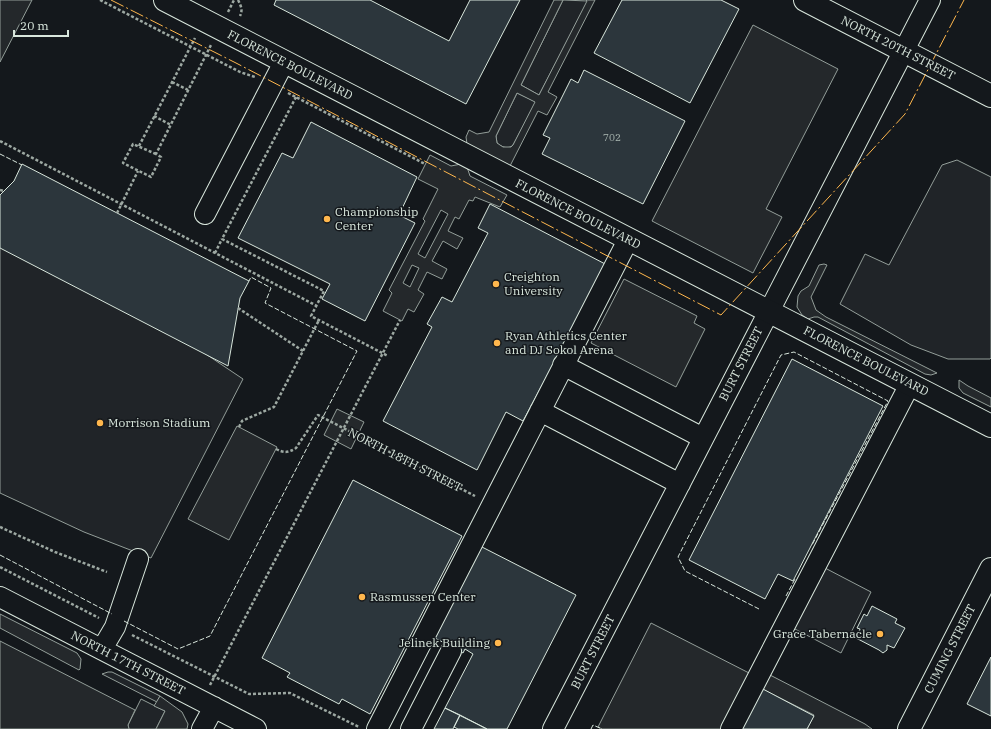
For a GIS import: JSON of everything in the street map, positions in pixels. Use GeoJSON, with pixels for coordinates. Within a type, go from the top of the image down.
{"type":"FeatureCollection","features":[{"type":"Feature","properties":{"kind":"main road","name":"FLORENCE BOULEVARD"},"geometry":{"type":"LineString","coordinates":[[165,0],[991,426]]}},
{"type":"Feature","properties":{"kind":"main road","name":"NORTH 20TH STREET"},"geometry":{"type":"LineString","coordinates":[[805,0],[991,96]]}},
{"type":"Feature","properties":{"kind":"main road","name":"CUMING STREET"},"geometry":{"type":"LineString","coordinates":[[913,727],[991,569]]}},
{"type":"Feature","properties":{"kind":"street","name":"BURT STREET"},"geometry":{"type":"LineString","coordinates":[[554,729],[768,311],[930,0]]}},
{"type":"Feature","properties":{"kind":"street"},"geometry":{"type":"LineString","coordinates":[[205,214],[284,62]]}},
{"type":"Feature","properties":{"kind":"street"},"geometry":{"type":"LineString","coordinates":[[377,729],[628,240]]}},
{"type":"Feature","properties":{"kind":"street"},"geometry":{"type":"LineString","coordinates":[[563,365],[703,438]]}},
{"type":"Feature","properties":{"kind":"street"},"geometry":{"type":"LineString","coordinates":[[731,729],[910,384]]}},
{"type":"Feature","properties":{"kind":"street"},"geometry":{"type":"LineString","coordinates":[[540,411],[680,484]]}},
{"type":"Feature","properties":{"kind":"street"},"geometry":{"type":"LineString","coordinates":[[102,650],[115,627],[138,559]]}},
{"type":"Feature","properties":{"kind":"street","name":"NORTH 17TH STREET"},"geometry":{"type":"LineString","coordinates":[[0,597],[256,729]]}},
{"type":"Feature","properties":{"kind":"street"},"geometry":{"type":"LineString","coordinates":[[411,729],[451,651]]}},
{"type":"Feature","properties":{"kind":"street"},"geometry":{"type":"LineString","coordinates":[[202,729],[214,707]]}},
{"type":"Feature","properties":{"kind":"path"},"geometry":{"type":"LineString","coordinates":[[100,0],[247,76],[257,78],[296,97],[425,164]]}},
{"type":"Feature","properties":{"kind":"path"},"geometry":{"type":"LineString","coordinates":[[139,146],[190,47],[234,0]]}},
{"type":"Feature","properties":{"kind":"path"},"geometry":{"type":"LineString","coordinates":[[238,0],[242,12],[240,17]]}},
{"type":"Feature","properties":{"kind":"path"},"geometry":{"type":"LineString","coordinates":[[156,154],[206,55],[212,24]]}},
{"type":"Feature","properties":{"kind":"path"},"geometry":{"type":"LineString","coordinates":[[172,82],[188,90]]}},
{"type":"Feature","properties":{"kind":"path"},"geometry":{"type":"LineString","coordinates":[[215,253],[296,97]]}},
{"type":"Feature","properties":{"kind":"path"},"geometry":{"type":"LineString","coordinates":[[154,116],[171,124]]}},
{"type":"Feature","properties":{"kind":"path"},"geometry":{"type":"LineString","coordinates":[[0,141],[317,306]]}},
{"type":"Feature","properties":{"kind":"path"},"geometry":{"type":"LineString","coordinates":[[134,144],[139,146],[161,157],[151,177],[124,163],[134,144]]}},
{"type":"Feature","properties":{"kind":"path"},"geometry":{"type":"LineString","coordinates":[[117,213],[138,171]]}},
{"type":"Feature","properties":{"kind":"path"},"geometry":{"type":"LineString","coordinates":[[0,190],[4,191]]}},
{"type":"Feature","properties":{"kind":"path"},"geometry":{"type":"LineString","coordinates":[[222,239],[324,291],[312,316],[388,356]]}},
{"type":"Feature","properties":{"kind":"path"},"geometry":{"type":"LineString","coordinates":[[238,308],[303,352]]}},
{"type":"Feature","properties":{"kind":"path"},"geometry":{"type":"LineString","coordinates":[[239,427],[242,421],[274,407],[319,320]]}},
{"type":"Feature","properties":{"kind":"path"},"geometry":{"type":"LineString","coordinates":[[209,687],[400,320]]}},
{"type":"Feature","properties":{"kind":"path","name":"NORTH 18TH STREET"},"geometry":{"type":"LineString","coordinates":[[276,450],[285,453],[291,452],[296,448],[318,415],[492,505]]}},
{"type":"Feature","properties":{"kind":"path"},"geometry":{"type":"LineString","coordinates":[[0,527],[55,552],[107,572]]}},
{"type":"Feature","properties":{"kind":"path"},"geometry":{"type":"LineString","coordinates":[[0,567],[249,694],[290,693],[363,729]]}},
{"type":"Feature","properties":{"kind":"shaded area"},"geometry":{"type":"Polygon","coordinates":[[[0,0],[32,0],[0,62],[0,0]]]}},
{"type":"Feature","properties":{"kind":"shaded area"},"geometry":{"type":"Polygon","coordinates":[[[554,0],[563,0],[521,85],[539,95],[587,1],[586,0],[595,0],[548,92],[557,97],[547,115],[538,111],[510,166],[467,144],[466,137],[469,130],[477,134],[489,132],[554,0]],[[517,93],[496,136],[497,143],[503,147],[511,147],[513,145],[535,102],[517,93]]]}},
{"type":"Feature","properties":{"kind":"shaded area"},"geometry":{"type":"Polygon","coordinates":[[[563,0],[588,1],[539,95],[521,85],[563,0]]]}},
{"type":"Feature","properties":{"kind":"shaded area"},"geometry":{"type":"Polygon","coordinates":[[[753,25],[838,69],[766,209],[782,217],[753,273],[652,221],[753,25]]]}},
{"type":"Feature","properties":{"kind":"shaded area"},"geometry":{"type":"Polygon","coordinates":[[[517,93],[536,102],[513,145],[511,147],[501,146],[497,143],[496,136],[517,93]]]}},
{"type":"Feature","properties":{"kind":"shaded area"},"geometry":{"type":"Polygon","coordinates":[[[430,155],[451,166],[461,164],[467,167],[470,176],[507,195],[500,207],[475,197],[473,201],[469,200],[459,219],[455,217],[448,231],[463,238],[457,249],[443,241],[432,261],[447,269],[442,279],[427,272],[418,290],[424,294],[414,312],[408,309],[402,321],[383,311],[392,293],[389,290],[425,221],[423,219],[438,189],[418,179],[430,155]],[[441,210],[418,254],[425,258],[448,214],[441,210]],[[412,265],[403,283],[410,287],[419,268],[412,265]]]}},
{"type":"Feature","properties":{"kind":"shaded area"},"geometry":{"type":"Polygon","coordinates":[[[957,160],[991,177],[990,359],[948,359],[911,345],[840,304],[865,254],[889,265],[942,165],[957,160]]]}},
{"type":"Feature","properties":{"kind":"shaded area","name":"Morrison Stadium"},"geometry":{"type":"Polygon","coordinates":[[[0,247],[161,324],[243,379],[151,558],[84,532],[0,493],[0,247]]]}},
{"type":"Feature","properties":{"kind":"shaded area"},"geometry":{"type":"Polygon","coordinates":[[[819,265],[827,265],[811,297],[816,310],[826,317],[937,373],[931,375],[925,374],[818,317],[808,319],[802,315],[797,307],[798,296],[801,291],[809,286],[819,265]]]}},
{"type":"Feature","properties":{"kind":"shaded area"},"geometry":{"type":"Polygon","coordinates":[[[624,279],[697,316],[694,323],[705,329],[676,387],[591,343],[624,279]]]}},
{"type":"Feature","properties":{"kind":"shaded area"},"geometry":{"type":"Polygon","coordinates":[[[959,380],[991,398],[991,407],[963,393],[959,388],[959,380]]]}},
{"type":"Feature","properties":{"kind":"shaded area"},"geometry":{"type":"Polygon","coordinates":[[[337,409],[364,422],[351,449],[324,435],[337,409]]]}},
{"type":"Feature","properties":{"kind":"shaded area"},"geometry":{"type":"Polygon","coordinates":[[[237,426],[277,447],[229,540],[188,519],[237,426]]]}},
{"type":"Feature","properties":{"kind":"shaded area"},"geometry":{"type":"Polygon","coordinates":[[[825,568],[871,592],[841,653],[793,628],[825,568]]]}},
{"type":"Feature","properties":{"kind":"shaded area"},"geometry":{"type":"Polygon","coordinates":[[[0,614],[77,653],[81,659],[80,669],[79,670],[0,628],[0,614]]]}},
{"type":"Feature","properties":{"kind":"shaded area"},"geometry":{"type":"Polygon","coordinates":[[[651,623],[751,674],[723,729],[602,729],[598,727],[651,623]]]}},
{"type":"Feature","properties":{"kind":"shaded area"},"geometry":{"type":"Polygon","coordinates":[[[0,641],[135,710],[128,725],[129,729],[0,729],[0,641]]]}},
{"type":"Feature","properties":{"kind":"shaded area"},"geometry":{"type":"Polygon","coordinates":[[[112,672],[160,696],[157,702],[102,674],[112,672]]]}},
{"type":"Feature","properties":{"kind":"shaded area"},"geometry":{"type":"Polygon","coordinates":[[[770,675],[872,729],[807,729],[814,715],[762,689],[770,675]]]}},
{"type":"Feature","properties":{"kind":"shaded area"},"geometry":{"type":"Polygon","coordinates":[[[160,696],[182,712],[188,724],[187,729],[156,729],[165,711],[154,706],[160,696]]]}},
{"type":"Feature","properties":{"kind":"shaded area"},"geometry":{"type":"Polygon","coordinates":[[[141,699],[165,711],[156,729],[129,729],[128,725],[141,699]]]}},
{"type":"Feature","properties":{"kind":"building"},"geometry":{"type":"Polygon","coordinates":[[[276,0],[370,0],[449,41],[470,0],[520,0],[466,104],[274,5],[276,0]]]}},
{"type":"Feature","properties":{"kind":"building"},"geometry":{"type":"Polygon","coordinates":[[[622,0],[721,0],[739,9],[690,103],[594,53],[622,0]]]}},
{"type":"Feature","properties":{"kind":"building"},"geometry":{"type":"Polygon","coordinates":[[[584,70],[685,121],[643,204],[542,154],[550,138],[543,135],[571,79],[578,83],[584,70]]]}},
{"type":"Feature","properties":{"kind":"building","name":"Championship Center"},"geometry":{"type":"Polygon","coordinates":[[[311,122],[417,177],[399,215],[415,223],[365,321],[322,299],[330,284],[238,238],[282,153],[293,158],[311,122]]]}},
{"type":"Feature","properties":{"kind":"building"},"geometry":{"type":"Polygon","coordinates":[[[22,164],[249,281],[240,298],[228,366],[0,248],[0,195],[14,181],[22,164]]]}},
{"type":"Feature","properties":{"kind":"building","name":"Ryan Athletics Center and DJ Sokol Arena"},"geometry":{"type":"Polygon","coordinates":[[[490,204],[609,266],[560,361],[556,359],[523,421],[506,412],[477,470],[383,421],[432,327],[427,324],[442,297],[452,302],[488,233],[478,228],[490,204]]]}},
{"type":"Feature","properties":{"kind":"building"},"geometry":{"type":"Polygon","coordinates":[[[792,359],[883,406],[793,581],[778,574],[765,599],[689,560],[792,359]]]}},
{"type":"Feature","properties":{"kind":"building","name":"Rasmussen Center"},"geometry":{"type":"Polygon","coordinates":[[[353,480],[462,536],[370,714],[342,699],[339,704],[287,677],[290,673],[262,658],[353,480]]]}},
{"type":"Feature","properties":{"kind":"building","name":"Jelinek Building"},"geometry":{"type":"Polygon","coordinates":[[[480,546],[576,595],[507,729],[487,729],[445,708],[473,654],[465,649],[463,653],[433,637],[480,546]]]}},
{"type":"Feature","properties":{"kind":"building","name":"Grace Tabernacle"},"geometry":{"type":"Polygon","coordinates":[[[872,606],[897,619],[895,623],[905,628],[894,648],[887,645],[887,650],[883,653],[856,638],[860,629],[857,628],[864,614],[867,616],[872,606]]]}},
{"type":"Feature","properties":{"kind":"building"},"geometry":{"type":"Polygon","coordinates":[[[991,657],[991,716],[967,704],[991,657]]]}},
{"type":"Feature","properties":{"kind":"building"},"geometry":{"type":"Polygon","coordinates":[[[761,688],[814,716],[807,729],[739,729],[761,688]]]}},
{"type":"Feature","properties":{"kind":"building"},"geometry":{"type":"Polygon","coordinates":[[[445,708],[460,715],[453,729],[434,729],[445,708]]]}},
{"type":"Feature","properties":{"kind":"building"},"geometry":{"type":"Polygon","coordinates":[[[460,715],[487,729],[458,729],[454,727],[460,715]]]}},
{"type":"Feature","properties":{"kind":"fence"},"geometry":{"type":"LineString","coordinates":[[0,154],[22,165]]}},
{"type":"Feature","properties":{"kind":"fence"},"geometry":{"type":"LineString","coordinates":[[124,621],[178,649],[210,636],[357,351],[265,303],[271,288],[251,277],[249,281]]}},
{"type":"Feature","properties":{"kind":"fence"},"geometry":{"type":"LineString","coordinates":[[759,609],[685,571],[678,557],[781,355],[794,352],[888,401],[812,545]]}},
{"type":"Feature","properties":{"kind":"fence"},"geometry":{"type":"LineString","coordinates":[[0,555],[112,614]]}},
{"type":"Feature","properties":{"kind":"fence"},"geometry":{"type":"LineString","coordinates":[[786,596],[795,579]]}},
{"type":"Feature","properties":{"kind":"fence"},"geometry":{"type":"LineString","coordinates":[[591,729],[593,725],[602,729]]}},
{"type":"Feature","properties":{"kind":"power"},"geometry":{"type":"LineString","coordinates":[[111,0],[236,63],[721,315],[905,114],[964,0]]}},
{"type":"Feature","properties":{"kind":"place","name":"Championship Center"},"geometry":{"type":"Point","coordinates":[327,219]}},
{"type":"Feature","properties":{"kind":"place","name":"Creighton University"},"geometry":{"type":"Point","coordinates":[496,284]}},
{"type":"Feature","properties":{"kind":"place","name":"Ryan Athletics Center and DJ Sokol Arena"},"geometry":{"type":"Point","coordinates":[497,343]}},
{"type":"Feature","properties":{"kind":"place","name":"Morrison Stadium"},"geometry":{"type":"Point","coordinates":[100,423]}},
{"type":"Feature","properties":{"kind":"place","name":"Rasmussen Center"},"geometry":{"type":"Point","coordinates":[362,597]}},
{"type":"Feature","properties":{"kind":"place","name":"Grace Tabernacle"},"geometry":{"type":"Point","coordinates":[880,634]}},
{"type":"Feature","properties":{"kind":"place","name":"Jelinek Building"},"geometry":{"type":"Point","coordinates":[498,643]}}]}
